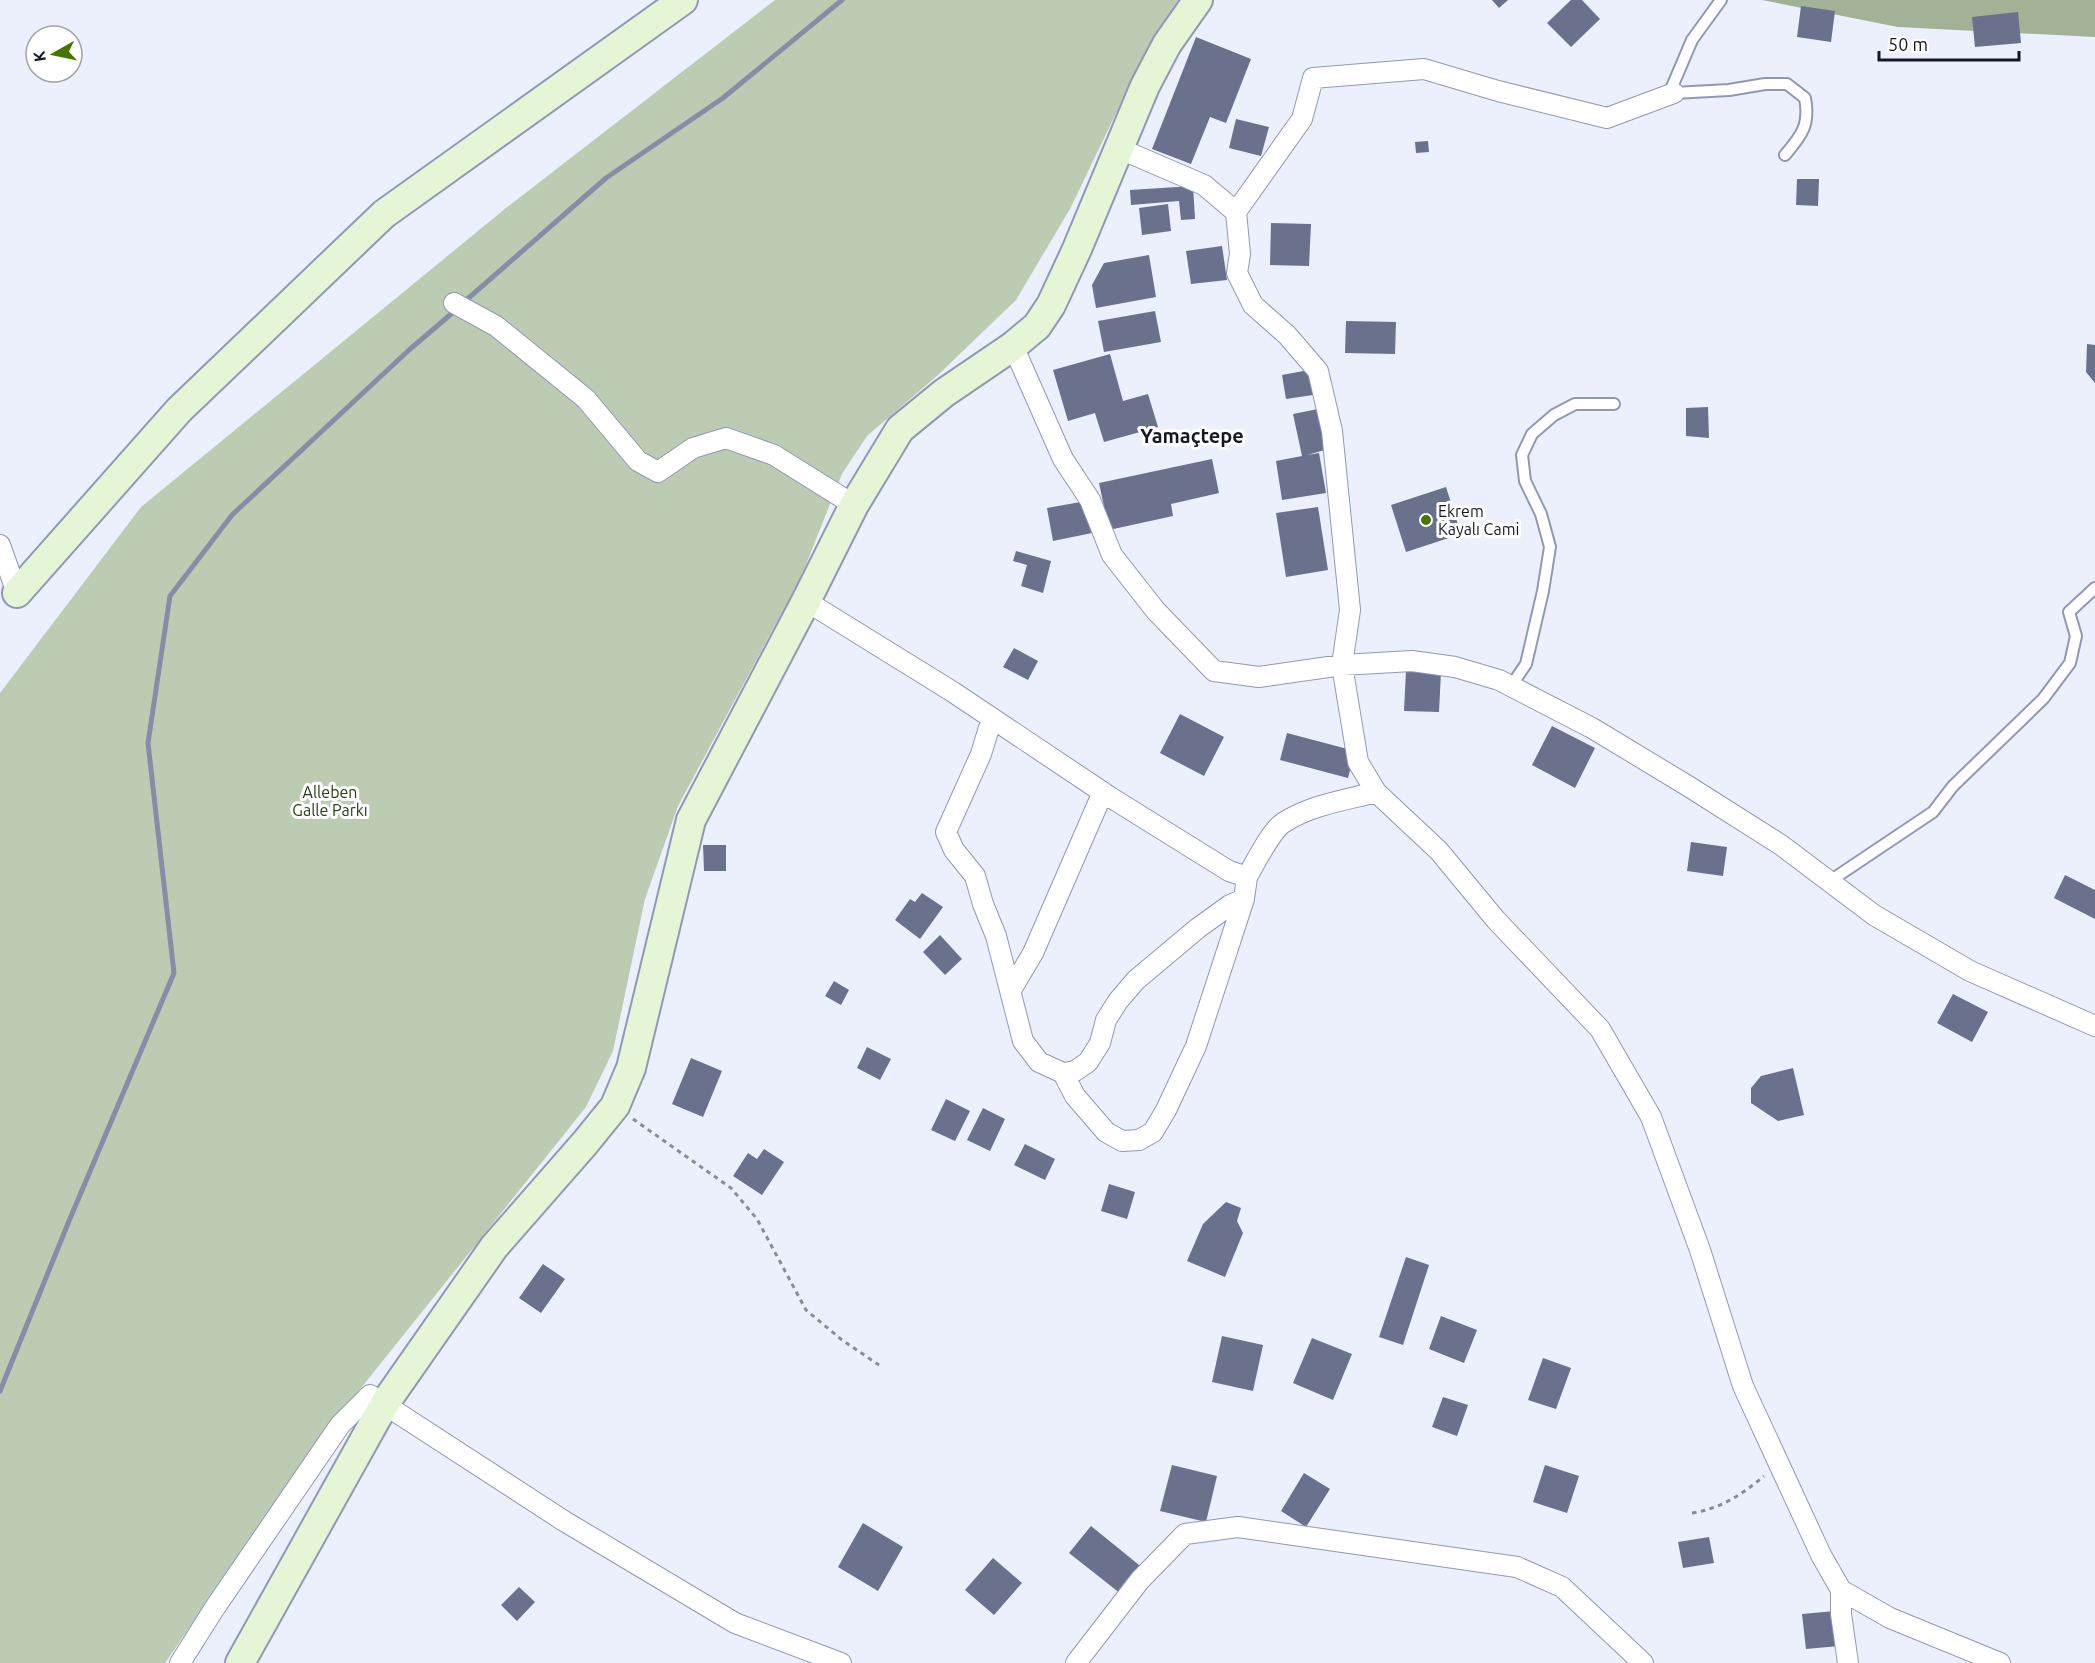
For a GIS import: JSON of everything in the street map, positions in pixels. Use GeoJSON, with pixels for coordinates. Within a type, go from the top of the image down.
{"type":"FeatureCollection","features":[{"type":"Feature","properties":{"kind":"street"},"geometry":{"type":"LineString","coordinates":[[0,545],[17,593],[179,410],[384,214],[683,0]]}},
{"type":"Feature","properties":{"kind":"street"},"geometry":{"type":"LineString","coordinates":[[240,1663],[385,1403],[494,1247],[615,1106],[631,1068],[691,820],[854,505],[900,429],[944,393],[1013,346],[1037,326],[1051,305],[1077,249],[1145,86],[1167,44],[1198,0]]}},
{"type":"Feature","properties":{"kind":"street"},"geometry":{"type":"LineString","coordinates":[[1671,94],[1607,118],[1498,91],[1424,69],[1313,78],[1302,118],[1236,212],[1240,254],[1237,273],[1253,305],[1287,335],[1318,371],[1332,431],[1350,610],[1342,665],[1358,762],[1376,792],[1438,851],[1496,920],[1600,1029],[1651,1117],[1700,1250],[1743,1386],[1821,1555],[1841,1590],[1841,1614],[1848,1663]]}},
{"type":"Feature","properties":{"kind":"street"},"geometry":{"type":"LineString","coordinates":[[1118,148],[1204,185],[1236,212]]}},
{"type":"Feature","properties":{"kind":"street"},"geometry":{"type":"LineString","coordinates":[[453,303],[496,326],[586,399],[638,461],[657,472],[693,448],[726,438],[774,455],[854,505]]}},
{"type":"Feature","properties":{"kind":"street"},"geometry":{"type":"LineString","coordinates":[[1013,346],[1062,459],[1090,500],[1112,555],[1156,611],[1214,671],[1259,676],[1342,665],[1412,661],[1455,668],[1499,680],[1592,728],[1688,786],[1781,845],[1874,915],[1970,971],[2095,1026]]}},
{"type":"Feature","properties":{"kind":"street"},"geometry":{"type":"LineString","coordinates":[[806,601],[992,718],[1102,792],[1229,871],[1247,877]]}},
{"type":"Feature","properties":{"kind":"street"},"geometry":{"type":"LineString","coordinates":[[992,718],[981,754],[946,832],[954,850],[975,876],[996,936],[1023,1041],[1038,1062],[1063,1073],[1076,1071],[1088,1062],[1100,1043],[1107,1020],[1118,1001],[1136,980],[1198,928],[1244,898]]}},
{"type":"Feature","properties":{"kind":"street"},"geometry":{"type":"LineString","coordinates":[[1011,990],[1033,953],[1102,792]]}},
{"type":"Feature","properties":{"kind":"street"},"geometry":{"type":"LineString","coordinates":[[1063,1073],[1075,1096],[1106,1132],[1122,1142],[1139,1140],[1154,1132],[1196,1046],[1244,898],[1247,877],[1263,850],[1282,824],[1315,808],[1376,792]]}},
{"type":"Feature","properties":{"kind":"street"},"geometry":{"type":"LineString","coordinates":[[180,1663],[214,1609],[340,1425],[370,1395],[564,1521],[735,1623],[841,1663]]}},
{"type":"Feature","properties":{"kind":"street"},"geometry":{"type":"LineString","coordinates":[[1076,1663],[1140,1580],[1185,1534],[1238,1527],[1517,1567],[1562,1587],[1643,1663]]}},
{"type":"Feature","properties":{"kind":"street"},"geometry":{"type":"LineString","coordinates":[[1841,1590],[1890,1618],[2000,1663]]}},
{"type":"Feature","properties":{"kind":"lane"},"geometry":{"type":"LineString","coordinates":[[1721,0],[1692,40],[1671,94],[1729,90],[1765,84],[1787,84],[1805,98],[1808,114],[1802,135],[1785,155]]}},
{"type":"Feature","properties":{"kind":"lane"},"geometry":{"type":"LineString","coordinates":[[1511,686],[1526,664],[1543,591],[1550,547],[1541,514],[1525,481],[1522,455],[1532,434],[1554,415],[1575,404],[1614,404]]}},
{"type":"Feature","properties":{"kind":"lane"},"geometry":{"type":"LineString","coordinates":[[1830,882],[1933,812],[1953,786],[2043,699],[2070,663],[2076,636],[2069,612],[2095,588]]}},
{"type":"Feature","properties":{"kind":"path"},"geometry":{"type":"LineString","coordinates":[[615,1106],[731,1188],[757,1219],[806,1310],[842,1340],[879,1365]]}},
{"type":"Feature","properties":{"kind":"path"},"geometry":{"type":"LineString","coordinates":[[1692,1513],[1708,1510],[1734,1498],[1755,1484],[1779,1463]]}},
{"type":"Feature","properties":{"kind":"green space","name":"Alleben Galle Parkı"},"geometry":{"type":"Polygon","coordinates":[[[775,0],[1179,0],[1121,103],[1070,209],[1016,300],[938,375],[867,436],[842,474],[801,577],[678,806],[645,899],[613,1051],[586,1107],[317,1443],[165,1663],[0,1663],[0,693],[141,507],[506,208],[775,0]]]}},
{"type":"Feature","properties":{"kind":"green space"},"geometry":{"type":"Polygon","coordinates":[[[1762,0],[2095,0],[2095,37],[1898,27],[1762,0]]]}},
{"type":"Feature","properties":{"kind":"building"},"geometry":{"type":"Polygon","coordinates":[[[1492,0],[1508,0],[1499,8],[1492,0]]]}},
{"type":"Feature","properties":{"kind":"building"},"geometry":{"type":"Polygon","coordinates":[[[1571,0],[1582,0],[1600,19],[1571,47],[1547,23],[1571,0]]]}},
{"type":"Feature","properties":{"kind":"building"},"geometry":{"type":"Polygon","coordinates":[[[1801,6],[1835,11],[1831,42],[1797,37],[1801,6]]]}},
{"type":"Feature","properties":{"kind":"building"},"geometry":{"type":"Polygon","coordinates":[[[2018,12],[2021,43],[1975,47],[1972,17],[2018,12]]]}},
{"type":"Feature","properties":{"kind":"building"},"geometry":{"type":"Polygon","coordinates":[[[1196,37],[1251,59],[1226,123],[1210,117],[1191,164],[1152,149],[1196,37]]]}},
{"type":"Feature","properties":{"kind":"building"},"geometry":{"type":"Polygon","coordinates":[[[1236,119],[1269,127],[1261,156],[1229,148],[1236,119]]]}},
{"type":"Feature","properties":{"kind":"building"},"geometry":{"type":"Polygon","coordinates":[[[1428,141],[1429,152],[1416,153],[1415,142],[1428,141]]]}},
{"type":"Feature","properties":{"kind":"building"},"geometry":{"type":"Polygon","coordinates":[[[1797,179],[1819,179],[1818,206],[1796,205],[1797,179]]]}},
{"type":"Feature","properties":{"kind":"building"},"geometry":{"type":"Polygon","coordinates":[[[1193,186],[1195,219],[1181,220],[1179,201],[1131,205],[1130,190],[1193,186]]]}},
{"type":"Feature","properties":{"kind":"building"},"geometry":{"type":"Polygon","coordinates":[[[1168,204],[1171,231],[1142,235],[1139,208],[1168,204]]]}},
{"type":"Feature","properties":{"kind":"building"},"geometry":{"type":"Polygon","coordinates":[[[1271,223],[1311,224],[1309,266],[1270,265],[1271,223]]]}},
{"type":"Feature","properties":{"kind":"building"},"geometry":{"type":"Polygon","coordinates":[[[1222,246],[1227,280],[1191,284],[1186,251],[1222,246]]]}},
{"type":"Feature","properties":{"kind":"building"},"geometry":{"type":"Polygon","coordinates":[[[1149,255],[1156,297],[1096,308],[1092,285],[1104,263],[1149,255]]]}},
{"type":"Feature","properties":{"kind":"building"},"geometry":{"type":"Polygon","coordinates":[[[1155,311],[1161,342],[1104,352],[1098,321],[1155,311]]]}},
{"type":"Feature","properties":{"kind":"building"},"geometry":{"type":"Polygon","coordinates":[[[1346,321],[1396,322],[1395,354],[1345,353],[1346,321]]]}},
{"type":"Feature","properties":{"kind":"building"},"geometry":{"type":"Polygon","coordinates":[[[2087,344],[2095,345],[2095,383],[2086,372],[2087,344]]]}},
{"type":"Feature","properties":{"kind":"building"},"geometry":{"type":"Polygon","coordinates":[[[1110,354],[1123,401],[1148,394],[1158,427],[1104,442],[1095,413],[1068,421],[1053,370],[1110,354]]]}},
{"type":"Feature","properties":{"kind":"building"},"geometry":{"type":"Polygon","coordinates":[[[1309,370],[1313,395],[1286,399],[1282,375],[1309,370]]]}},
{"type":"Feature","properties":{"kind":"building"},"geometry":{"type":"Polygon","coordinates":[[[1708,407],[1709,438],[1686,436],[1686,408],[1708,407]]]}},
{"type":"Feature","properties":{"kind":"building"},"geometry":{"type":"Polygon","coordinates":[[[1318,409],[1325,450],[1307,455],[1319,453],[1326,493],[1282,500],[1276,461],[1302,456],[1293,414],[1318,409]]]}},
{"type":"Feature","properties":{"kind":"building"},"geometry":{"type":"Polygon","coordinates":[[[1212,459],[1219,493],[1171,504],[1173,516],[1109,530],[1099,483],[1212,459]]]}},
{"type":"Feature","properties":{"kind":"building","name":"Ekrem Kayalı Cami"},"geometry":{"type":"Polygon","coordinates":[[[1446,487],[1461,534],[1406,552],[1391,505],[1446,487]]]}},
{"type":"Feature","properties":{"kind":"building"},"geometry":{"type":"Polygon","coordinates":[[[1086,501],[1092,533],[1053,541],[1047,508],[1086,501]]]}},
{"type":"Feature","properties":{"kind":"building"},"geometry":{"type":"Polygon","coordinates":[[[1318,507],[1328,570],[1286,577],[1276,513],[1318,507]]]}},
{"type":"Feature","properties":{"kind":"building"},"geometry":{"type":"Polygon","coordinates":[[[1016,551],[1051,561],[1043,593],[1021,586],[1027,565],[1013,561],[1016,551]]]}},
{"type":"Feature","properties":{"kind":"building"},"geometry":{"type":"Polygon","coordinates":[[[1014,648],[1038,661],[1028,680],[1003,667],[1014,648]]]}},
{"type":"Feature","properties":{"kind":"building"},"geometry":{"type":"Polygon","coordinates":[[[1406,671],[1441,672],[1439,712],[1404,711],[1406,671]]]}},
{"type":"Feature","properties":{"kind":"building"},"geometry":{"type":"Polygon","coordinates":[[[1180,714],[1224,737],[1204,776],[1160,753],[1180,714]]]}},
{"type":"Feature","properties":{"kind":"building"},"geometry":{"type":"Polygon","coordinates":[[[1552,726],[1595,748],[1575,788],[1532,765],[1552,726]]]}},
{"type":"Feature","properties":{"kind":"building"},"geometry":{"type":"Polygon","coordinates":[[[1287,733],[1355,751],[1348,778],[1280,760],[1287,733]]]}},
{"type":"Feature","properties":{"kind":"building"},"geometry":{"type":"Polygon","coordinates":[[[1691,842],[1727,847],[1723,876],[1687,871],[1691,842]]]}},
{"type":"Feature","properties":{"kind":"building"},"geometry":{"type":"Polygon","coordinates":[[[703,845],[726,845],[726,871],[704,871],[703,845]]]}},
{"type":"Feature","properties":{"kind":"building"},"geometry":{"type":"Polygon","coordinates":[[[2065,875],[2095,890],[2095,919],[2054,898],[2065,875]]]}},
{"type":"Feature","properties":{"kind":"building"},"geometry":{"type":"Polygon","coordinates":[[[922,893],[943,907],[920,939],[895,920],[910,899],[915,902],[922,893]]]}},
{"type":"Feature","properties":{"kind":"building"},"geometry":{"type":"Polygon","coordinates":[[[940,935],[962,959],[945,975],[923,952],[940,935]]]}},
{"type":"Feature","properties":{"kind":"building"},"geometry":{"type":"Polygon","coordinates":[[[834,981],[849,990],[841,1005],[825,996],[834,981]]]}},
{"type":"Feature","properties":{"kind":"building"},"geometry":{"type":"Polygon","coordinates":[[[1953,994],[1988,1012],[1972,1042],[1937,1023],[1953,994]]]}},
{"type":"Feature","properties":{"kind":"building"},"geometry":{"type":"Polygon","coordinates":[[[867,1047],[891,1059],[880,1080],[857,1068],[867,1047]]]}},
{"type":"Feature","properties":{"kind":"building"},"geometry":{"type":"Polygon","coordinates":[[[691,1058],[722,1071],[703,1117],[672,1104],[691,1058]]]}},
{"type":"Feature","properties":{"kind":"building"},"geometry":{"type":"Polygon","coordinates":[[[1793,1068],[1804,1115],[1778,1121],[1751,1103],[1751,1088],[1761,1076],[1793,1068]]]}},
{"type":"Feature","properties":{"kind":"building"},"geometry":{"type":"Polygon","coordinates":[[[946,1099],[970,1111],[955,1141],[931,1130],[946,1099]]]}},
{"type":"Feature","properties":{"kind":"building"},"geometry":{"type":"Polygon","coordinates":[[[983,1108],[1005,1119],[990,1151],[967,1140],[983,1108]]]}},
{"type":"Feature","properties":{"kind":"building"},"geometry":{"type":"Polygon","coordinates":[[[1025,1144],[1055,1159],[1045,1180],[1014,1165],[1025,1144]]]}},
{"type":"Feature","properties":{"kind":"building"},"geometry":{"type":"Polygon","coordinates":[[[764,1149],[784,1162],[762,1195],[733,1176],[748,1153],[757,1159],[764,1149]]]}},
{"type":"Feature","properties":{"kind":"building"},"geometry":{"type":"Polygon","coordinates":[[[1109,1184],[1135,1192],[1127,1219],[1101,1211],[1109,1184]]]}},
{"type":"Feature","properties":{"kind":"building"},"geometry":{"type":"Polygon","coordinates":[[[1226,1202],[1241,1208],[1237,1221],[1243,1233],[1225,1277],[1187,1261],[1203,1224],[1226,1202]]]}},
{"type":"Feature","properties":{"kind":"building"},"geometry":{"type":"Polygon","coordinates":[[[1406,1257],[1429,1265],[1403,1345],[1379,1337],[1406,1257]]]}},
{"type":"Feature","properties":{"kind":"building"},"geometry":{"type":"Polygon","coordinates":[[[543,1264],[565,1279],[541,1313],[519,1298],[543,1264]]]}},
{"type":"Feature","properties":{"kind":"building"},"geometry":{"type":"Polygon","coordinates":[[[1441,1316],[1477,1330],[1464,1363],[1429,1349],[1441,1316]]]}},
{"type":"Feature","properties":{"kind":"building"},"geometry":{"type":"Polygon","coordinates":[[[1222,1336],[1263,1345],[1253,1391],[1212,1382],[1222,1336]]]}},
{"type":"Feature","properties":{"kind":"building"},"geometry":{"type":"Polygon","coordinates":[[[1312,1338],[1352,1354],[1333,1400],[1293,1383],[1312,1338]]]}},
{"type":"Feature","properties":{"kind":"building"},"geometry":{"type":"Polygon","coordinates":[[[1543,1358],[1571,1368],[1556,1409],[1528,1400],[1543,1358]]]}},
{"type":"Feature","properties":{"kind":"building"},"geometry":{"type":"Polygon","coordinates":[[[1443,1397],[1468,1405],[1457,1436],[1432,1427],[1443,1397]]]}},
{"type":"Feature","properties":{"kind":"building"},"geometry":{"type":"Polygon","coordinates":[[[1172,1465],[1217,1476],[1206,1522],[1160,1511],[1172,1465]]]}},
{"type":"Feature","properties":{"kind":"building"},"geometry":{"type":"Polygon","coordinates":[[[1545,1465],[1579,1476],[1567,1513],[1533,1502],[1545,1465]]]}},
{"type":"Feature","properties":{"kind":"building"},"geometry":{"type":"Polygon","coordinates":[[[1304,1473],[1330,1489],[1306,1527],[1281,1511],[1304,1473]]]}},
{"type":"Feature","properties":{"kind":"building"},"geometry":{"type":"Polygon","coordinates":[[[863,1523],[903,1547],[878,1591],[838,1567],[863,1523]]]}},
{"type":"Feature","properties":{"kind":"building"},"geometry":{"type":"Polygon","coordinates":[[[1091,1526],[1144,1569],[1121,1594],[1069,1553],[1091,1526]]]}},
{"type":"Feature","properties":{"kind":"building"},"geometry":{"type":"Polygon","coordinates":[[[1709,1537],[1714,1563],[1683,1568],[1678,1542],[1709,1537]]]}},
{"type":"Feature","properties":{"kind":"building"},"geometry":{"type":"Polygon","coordinates":[[[993,1558],[1022,1583],[994,1615],[965,1590],[993,1558]]]}},
{"type":"Feature","properties":{"kind":"building"},"geometry":{"type":"Polygon","coordinates":[[[519,1587],[535,1602],[517,1621],[501,1605],[519,1587]]]}},
{"type":"Feature","properties":{"kind":"building"},"geometry":{"type":"Polygon","coordinates":[[[1835,1611],[1839,1646],[1806,1649],[1802,1614],[1835,1611]]]}},
{"type":"Feature","properties":{"kind":"waterway"},"geometry":{"type":"LineString","coordinates":[[464,302],[606,178],[723,98],[842,0]]}},
{"type":"Feature","properties":{"kind":"waterway"},"geometry":{"type":"LineString","coordinates":[[0,1391],[174,973],[148,743],[170,596],[232,515],[409,350],[457,309]]}},
{"type":"Feature","properties":{"kind":"place","name":"Ekrem Kayalı Cami"},"geometry":{"type":"Point","coordinates":[1426,520]}},
{"type":"Feature","properties":{"kind":"district","name":"Yamaçtepe"},"geometry":{"type":"Point","coordinates":[1192,435]}}]}
